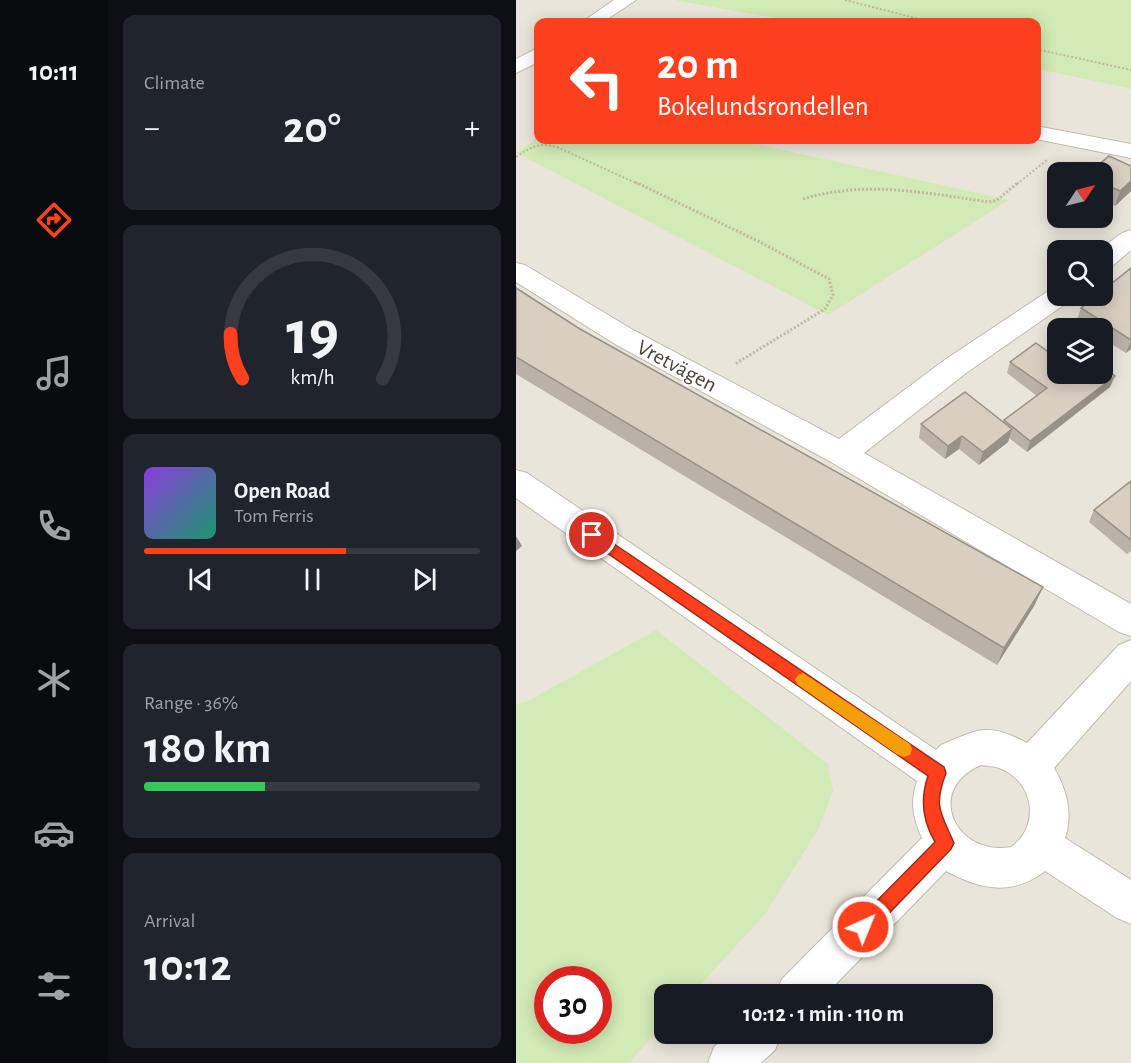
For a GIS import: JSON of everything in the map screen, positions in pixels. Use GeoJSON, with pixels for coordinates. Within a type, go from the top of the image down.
{"type":"FeatureCollection","features":[{"type":"Feature","properties":{"kind":"street"},"geometry":{"type":"LineString","coordinates":[[598,18],[627,0]]}},
{"type":"Feature","properties":{"kind":"street"},"geometry":{"type":"LineString","coordinates":[[516,68],[534,57]]}},
{"type":"Feature","properties":{"kind":"street"},"geometry":{"type":"LineString","coordinates":[[1041,133],[1131,151]]}},
{"type":"Feature","properties":{"kind":"street"},"geometry":{"type":"LineString","coordinates":[[1113,252],[1131,238]]}},
{"type":"Feature","properties":{"kind":"street","name":"Vretvägen"},"geometry":{"type":"LineString","coordinates":[[516,271],[624,337],[841,454],[1131,621]]}},
{"type":"Feature","properties":{"kind":"street"},"geometry":{"type":"LineString","coordinates":[[841,454],[956,366],[1047,304]]}},
{"type":"Feature","properties":{"kind":"street"},"geometry":{"type":"LineString","coordinates":[[516,482],[938,773]]}},
{"type":"Feature","properties":{"kind":"street"},"geometry":{"type":"LineString","coordinates":[[1030,767],[1131,656]]}},
{"type":"Feature","properties":{"kind":"street"},"geometry":{"type":"LineString","coordinates":[[980,747],[998,748],[1015,756],[1030,767],[1041,781],[1048,797],[1051,814],[1049,831],[1042,846],[1030,859],[1014,867],[996,869],[977,866],[959,857],[945,843],[935,826],[931,807],[932,789],[938,773],[956,755],[980,747]]}},
{"type":"Feature","properties":{"kind":"street"},"geometry":{"type":"LineString","coordinates":[[807,984],[945,843]]}},
{"type":"Feature","properties":{"kind":"street"},"geometry":{"type":"LineString","coordinates":[[1042,846],[1131,904]]}},
{"type":"Feature","properties":{"kind":"street"},"geometry":{"type":"LineString","coordinates":[[730,1063],[749,1044]]}},
{"type":"Feature","properties":{"kind":"path"},"geometry":{"type":"LineString","coordinates":[[845,0],[915,18]]}},
{"type":"Feature","properties":{"kind":"path"},"geometry":{"type":"LineString","coordinates":[[1041,50],[1131,70]]}},
{"type":"Feature","properties":{"kind":"path"},"geometry":{"type":"LineString","coordinates":[[803,199],[843,189],[904,191],[996,201],[1072,140]]}},
{"type":"Feature","properties":{"kind":"path"},"geometry":{"type":"LineString","coordinates":[[516,157],[535,145],[545,144],[557,147],[760,242],[829,279],[833,295],[825,309],[706,382]]}},
{"type":"Feature","properties":{"kind":"shaded area"},"geometry":{"type":"Polygon","coordinates":[[[516,0],[673,0],[773,18],[534,18],[534,144],[1041,144],[1041,70],[1131,89],[1131,1063],[516,1063],[516,0]]]}},
{"type":"Feature","properties":{"kind":"green space"},"geometry":{"type":"Polygon","coordinates":[[[673,0],[1131,0],[1131,89],[1041,70],[1041,18],[773,18],[673,0]]]}},
{"type":"Feature","properties":{"kind":"green space"},"geometry":{"type":"Polygon","coordinates":[[[534,140],[534,144],[756,144],[1009,200],[828,315],[517,153],[534,140]]]}},
{"type":"Feature","properties":{"kind":"green space"},"geometry":{"type":"Polygon","coordinates":[[[656,630],[828,764],[833,791],[818,830],[766,913],[701,984],[654,984],[654,1035],[629,1063],[516,1063],[516,705],[528,701],[656,630]]]}},
{"type":"Feature","properties":{"kind":"building"},"geometry":{"type":"Polygon","coordinates":[[[1109,156],[1131,166],[1131,181],[1120,191],[1113,188],[1113,162],[1102,162],[1109,156]]]}},
{"type":"Feature","properties":{"kind":"building"},"geometry":{"type":"Polygon","coordinates":[[[1131,268],[1131,340],[1113,328],[1113,318],[1097,318],[1081,308],[1084,306],[1113,306],[1113,282],[1131,268]]]}},
{"type":"Feature","properties":{"kind":"building"},"geometry":{"type":"Polygon","coordinates":[[[516,288],[580,329],[1043,587],[1004,648],[516,357],[516,288]]]}},
{"type":"Feature","properties":{"kind":"building"},"geometry":{"type":"Polygon","coordinates":[[[1036,343],[1047,351],[1047,384],[1105,384],[1030,441],[1004,420],[1047,388],[1010,362],[1036,343]]]}},
{"type":"Feature","properties":{"kind":"building"},"geometry":{"type":"Polygon","coordinates":[[[965,392],[1012,429],[983,452],[962,436],[948,446],[921,424],[965,392]]]}},
{"type":"Feature","properties":{"kind":"building"},"geometry":{"type":"Polygon","coordinates":[[[1131,481],[1131,540],[1094,510],[1131,481]]]}},
{"type":"Feature","properties":{"kind":"slow traffic"},"geometry":{"type":"LineString","coordinates":[[803,680],[904,749]]}},
{"type":"Feature","properties":{"kind":"route"},"geometry":{"type":"LineString","coordinates":[[592,535],[938,773],[932,789],[931,807],[935,826],[945,843],[863,927]]}}]}
